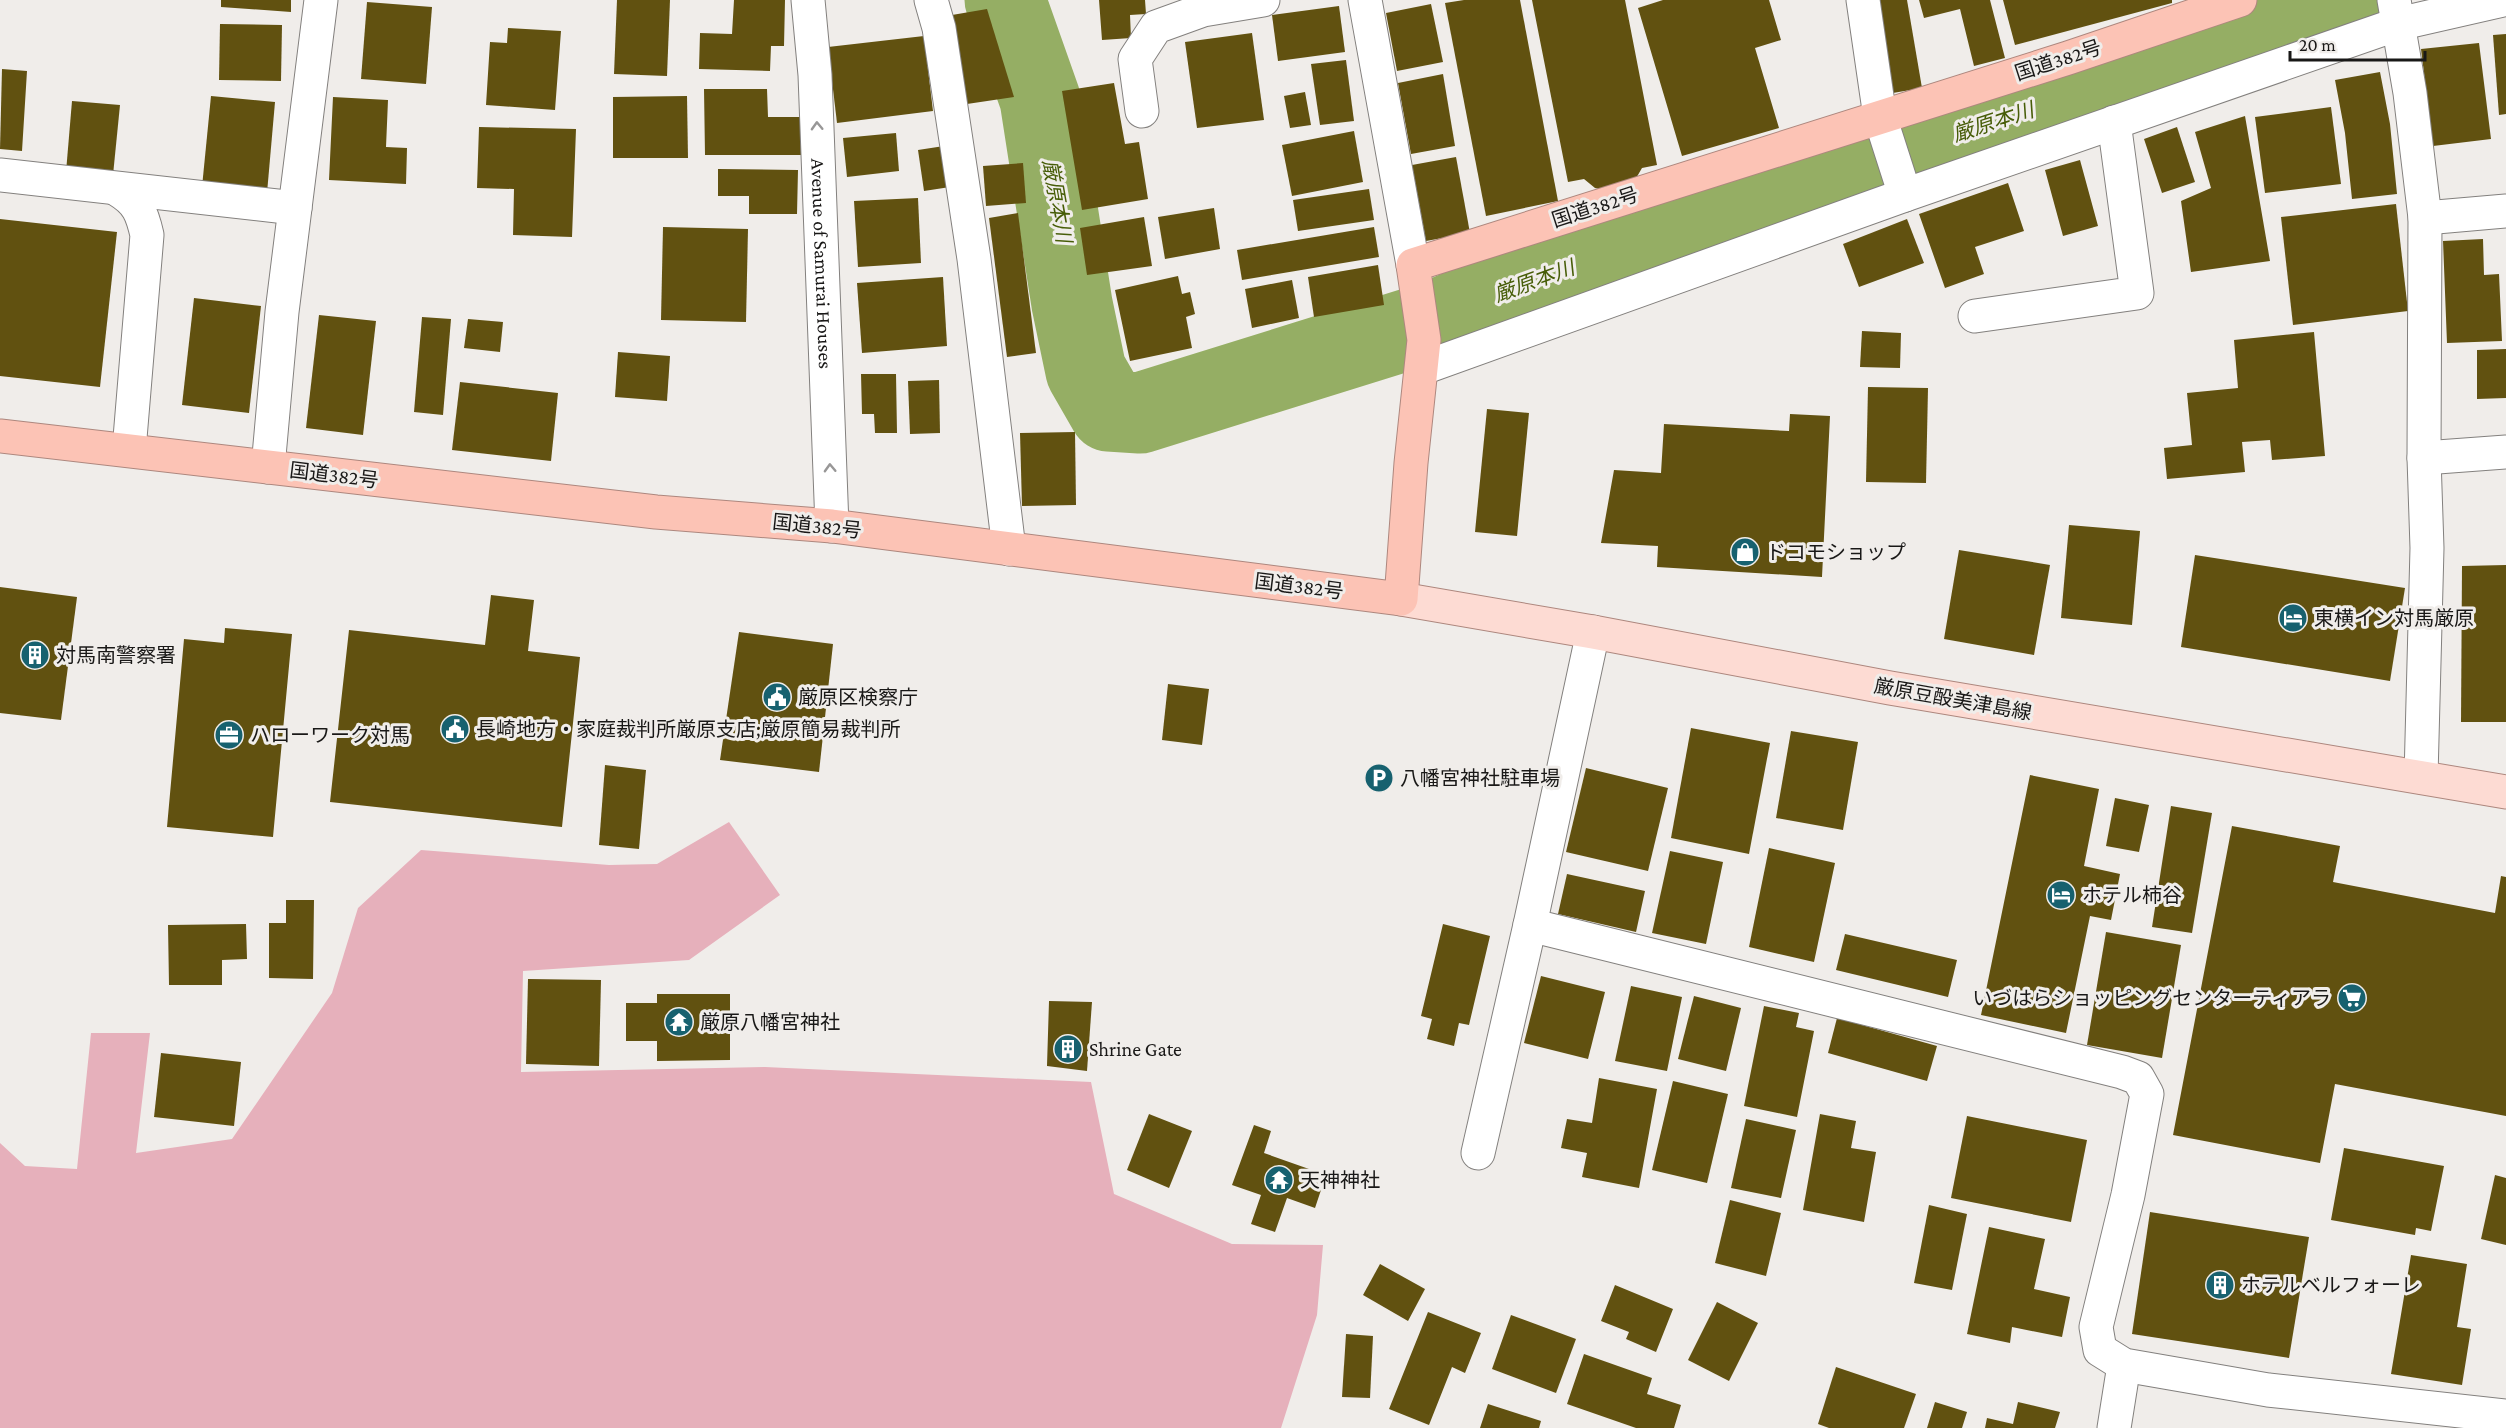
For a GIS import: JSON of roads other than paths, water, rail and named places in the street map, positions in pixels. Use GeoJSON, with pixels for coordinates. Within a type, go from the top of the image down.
{"type":"FeatureCollection","features":[{"type":"Feature","properties":{"kind":"highway","name":"国道382号"},"geometry":{"type":"LineString","coordinates":[[1416,280],[2240,0]]}},
{"type":"Feature","properties":{"kind":"highway"},"geometry":{"type":"LineString","coordinates":[[1401,599],[1411,464],[1424,354],[1416,280]]}},
{"type":"Feature","properties":{"kind":"highway","name":"国道382号"},"geometry":{"type":"LineString","coordinates":[[0,436],[645,511],[832,526],[1401,599]]}},
{"type":"Feature","properties":{"kind":"main road","name":"厳原豆酘美津島線"},"geometry":{"type":"LineString","coordinates":[[1401,599],[1593,632],[1890,688],[2506,792]]}},
{"type":"Feature","properties":{"kind":"street"},"geometry":{"type":"LineString","coordinates":[[268,467],[295,208],[321,0]]}},
{"type":"Feature","properties":{"kind":"street","name":"Avenue of Samurai Houses"},"geometry":{"type":"LineString","coordinates":[[808,0],[815,75],[832,526]]}},
{"type":"Feature","properties":{"kind":"street"},"geometry":{"type":"LineString","coordinates":[[931,0],[939,28],[974,259],[1009,549]]}},
{"type":"Feature","properties":{"kind":"street"},"geometry":{"type":"LineString","coordinates":[[1142,111],[1135,59],[1156,27],[1203,10],[1263,0]]}},
{"type":"Feature","properties":{"kind":"street"},"geometry":{"type":"LineString","coordinates":[[1365,0],[1416,280]]}},
{"type":"Feature","properties":{"kind":"street"},"geometry":{"type":"LineString","coordinates":[[1863,0],[1882,123],[1903,189]]}},
{"type":"Feature","properties":{"kind":"street"},"geometry":{"type":"LineString","coordinates":[[1424,354],[1903,189],[2114,122],[2396,10],[2503,0]]}},
{"type":"Feature","properties":{"kind":"street"},"geometry":{"type":"LineString","coordinates":[[2396,10],[2410,93],[2425,218],[2424,458],[2427,548],[2421,777]]}},
{"type":"Feature","properties":{"kind":"street"},"geometry":{"type":"LineString","coordinates":[[1975,316],[2137,293],[2114,122]]}},
{"type":"Feature","properties":{"kind":"street"},"geometry":{"type":"LineString","coordinates":[[0,175],[295,208]]}},
{"type":"Feature","properties":{"kind":"street"},"geometry":{"type":"LineString","coordinates":[[118,190],[132,198],[141,209],[147,235],[129,450]]}},
{"type":"Feature","properties":{"kind":"street"},"geometry":{"type":"LineString","coordinates":[[2425,218],[2506,211]]}},
{"type":"Feature","properties":{"kind":"street"},"geometry":{"type":"LineString","coordinates":[[2424,458],[2506,452]]}},
{"type":"Feature","properties":{"kind":"street"},"geometry":{"type":"LineString","coordinates":[[1478,1153],[1593,632]]}},
{"type":"Feature","properties":{"kind":"street"},"geometry":{"type":"LineString","coordinates":[[1530,925],[2122,1072],[2138,1078],[2147,1094],[2128,1195],[2096,1327],[2100,1350],[2124,1365],[2268,1389],[2506,1416]]}},
{"type":"Feature","properties":{"kind":"street"},"geometry":{"type":"LineString","coordinates":[[2114,1428],[2124,1365]]}},
{"type":"Feature","properties":{"kind":"waterway","name":"厳原本川"},"geometry":{"type":"LineString","coordinates":[[1005,0],[1040,99],[1072,304],[1086,371],[1109,411],[1140,413],[1432,322],[1528,280],[1633,249],[1918,147],[2362,0]]}},
{"type":"Feature","properties":{"kind":"place","name":"ドコモショップ"},"geometry":{"type":"Point","coordinates":[1745,552]}},
{"type":"Feature","properties":{"kind":"place","name":"東横イン対馬厳原"},"geometry":{"type":"Point","coordinates":[2293,618]}},
{"type":"Feature","properties":{"kind":"place","name":"対馬南警察署"},"geometry":{"type":"Point","coordinates":[35,655]}},
{"type":"Feature","properties":{"kind":"place","name":"厳原区検察庁"},"geometry":{"type":"Point","coordinates":[777,697]}},
{"type":"Feature","properties":{"kind":"place","name":"長崎地方・家庭裁判所厳原支店;厳原簡易裁判所"},"geometry":{"type":"Point","coordinates":[455,729]}},
{"type":"Feature","properties":{"kind":"place","name":"ハローワーク対馬"},"geometry":{"type":"Point","coordinates":[229,735]}},
{"type":"Feature","properties":{"kind":"place","name":"八幡宮神社駐車場"},"geometry":{"type":"Point","coordinates":[1379,778]}},
{"type":"Feature","properties":{"kind":"place","name":"ホテル柿谷"},"geometry":{"type":"Point","coordinates":[2061,895]}},
{"type":"Feature","properties":{"kind":"place","name":"いづはらショッピングセンターティアラ"},"geometry":{"type":"Point","coordinates":[2352,998]}},
{"type":"Feature","properties":{"kind":"place","name":"厳原八幡宮神社"},"geometry":{"type":"Point","coordinates":[679,1022]}},
{"type":"Feature","properties":{"kind":"place","name":"Shrine Gate"},"geometry":{"type":"Point","coordinates":[1068,1049]}},
{"type":"Feature","properties":{"kind":"place","name":"天神神社"},"geometry":{"type":"Point","coordinates":[1279,1180]}},
{"type":"Feature","properties":{"kind":"place","name":"ホテルベルフォーレ"},"geometry":{"type":"Point","coordinates":[2220,1285]}}]}
